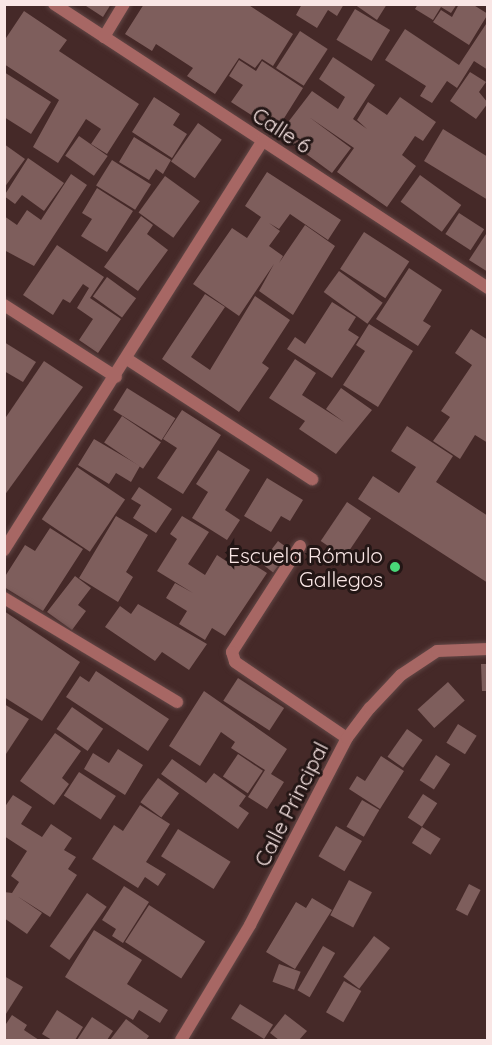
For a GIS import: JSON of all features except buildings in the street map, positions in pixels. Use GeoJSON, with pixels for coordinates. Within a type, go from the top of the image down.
{"type":"FeatureCollection","features":[{"type":"Feature","properties":{"kind":"street","name":"Calle 6"},"geometry":{"type":"LineString","coordinates":[[54,4],[488,288]]}},
{"type":"Feature","properties":{"kind":"street"},"geometry":{"type":"LineString","coordinates":[[104,37],[124,4]]}},
{"type":"Feature","properties":{"kind":"street"},"geometry":{"type":"LineString","coordinates":[[4,550],[116,377],[263,141]]}},
{"type":"Feature","properties":{"kind":"street"},"geometry":{"type":"LineString","coordinates":[[4,305],[116,377]]}},
{"type":"Feature","properties":{"kind":"street"},"geometry":{"type":"LineString","coordinates":[[127,358],[312,479]]}},
{"type":"Feature","properties":{"kind":"street"},"geometry":{"type":"LineString","coordinates":[[300,546],[232,652],[235,662],[346,738]]}},
{"type":"Feature","properties":{"kind":"street"},"geometry":{"type":"LineString","coordinates":[[4,598],[177,702]]}},
{"type":"Feature","properties":{"kind":"street","name":"Calle Principal"},"geometry":{"type":"LineString","coordinates":[[181,1041],[250,925],[346,738],[401,675],[437,651],[488,649]]}},
{"type":"Feature","properties":{"kind":"place","name":"Escuela Rómulo Gallegos"},"geometry":{"type":"Point","coordinates":[395,567]}}]}
